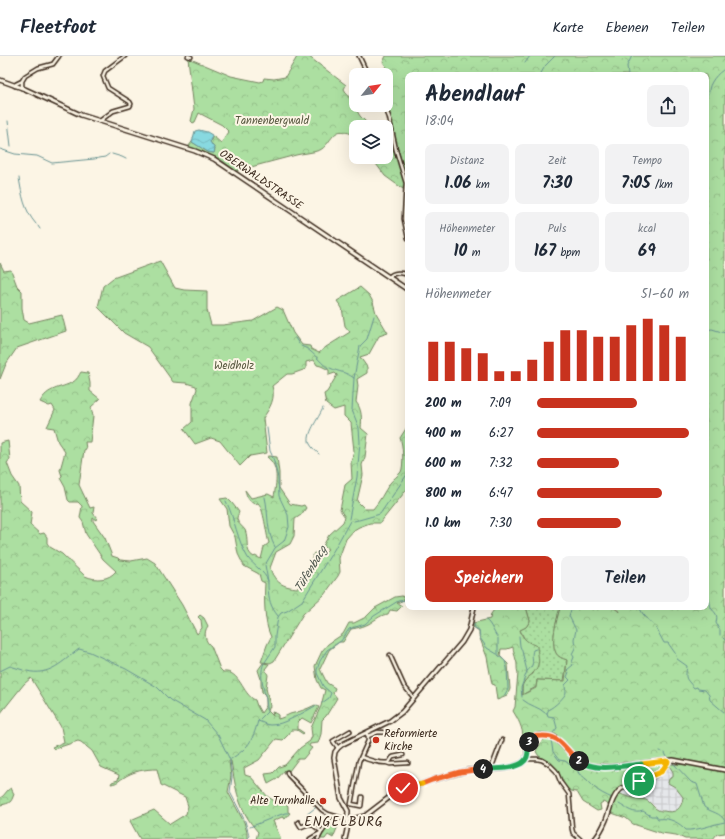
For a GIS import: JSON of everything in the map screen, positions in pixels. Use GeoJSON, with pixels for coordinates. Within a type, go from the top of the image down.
{"type":"FeatureCollection","features":[{"type":"Feature","properties":{"kind":"street"},"geometry":{"type":"LineString","coordinates":[[15,86],[22,81],[25,76],[35,70],[54,63],[59,56]]}},
{"type":"Feature","properties":{"kind":"street"},"geometry":{"type":"LineString","coordinates":[[100,122],[113,111],[130,106],[131,104],[108,88],[103,76],[105,71],[125,56]]}},
{"type":"Feature","properties":{"kind":"street"},"geometry":{"type":"LineString","coordinates":[[359,56],[365,68]]}},
{"type":"Feature","properties":{"kind":"street","name":"OBERWALDSTRASSE"},"geometry":{"type":"LineString","coordinates":[[0,80],[22,88],[75,113],[195,151],[214,159],[405,288]]}},
{"type":"Feature","properties":{"kind":"street"},"geometry":{"type":"LineString","coordinates":[[22,81],[22,88]]}},
{"type":"Feature","properties":{"kind":"street"},"geometry":{"type":"LineString","coordinates":[[387,112],[405,180]]}},
{"type":"Feature","properties":{"kind":"street"},"geometry":{"type":"LineString","coordinates":[[405,196],[405,223]]}},
{"type":"Feature","properties":{"kind":"street"},"geometry":{"type":"LineString","coordinates":[[388,277],[395,273],[405,274]]}},
{"type":"Feature","properties":{"kind":"street"},"geometry":{"type":"LineString","coordinates":[[345,839],[347,833],[348,811],[341,798],[334,758],[335,752],[338,748],[367,735],[402,712],[464,640],[469,630],[473,610]]}},
{"type":"Feature","properties":{"kind":"street"},"geometry":{"type":"LineString","coordinates":[[390,655],[404,686],[414,698]]}},
{"type":"Feature","properties":{"kind":"street"},"geometry":{"type":"LineString","coordinates":[[338,748],[333,742],[334,740],[350,731]]}},
{"type":"Feature","properties":{"kind":"street"},"geometry":{"type":"LineString","coordinates":[[367,735],[378,732],[408,734]]}},
{"type":"Feature","properties":{"kind":"street"},"geometry":{"type":"LineString","coordinates":[[362,797],[361,806],[351,804],[361,756],[368,741],[367,735]]}},
{"type":"Feature","properties":{"kind":"street"},"geometry":{"type":"LineString","coordinates":[[287,772],[288,775],[322,810],[331,815],[348,820],[365,816],[397,791],[406,787],[419,785],[472,769],[512,767],[522,763],[526,759],[530,739],[535,736],[557,738],[578,760],[592,766],[611,767],[680,761],[725,770]]}},
{"type":"Feature","properties":{"kind":"street"},"geometry":{"type":"LineString","coordinates":[[491,769],[502,740]]}},
{"type":"Feature","properties":{"kind":"street"},"geometry":{"type":"LineString","coordinates":[[387,762],[390,762],[393,757],[403,755]]}},
{"type":"Feature","properties":{"kind":"street"},"geometry":{"type":"LineString","coordinates":[[361,756],[373,761],[387,762],[390,764],[408,763]]}},
{"type":"Feature","properties":{"kind":"street"},"geometry":{"type":"LineString","coordinates":[[526,759],[542,760],[556,771],[561,783],[570,794],[571,826],[573,833],[580,839]]}},
{"type":"Feature","properties":{"kind":"street"},"geometry":{"type":"LineString","coordinates":[[595,839],[603,828],[612,802],[617,793],[626,786],[661,772],[666,766],[667,761]]}},
{"type":"Feature","properties":{"kind":"street"},"geometry":{"type":"LineString","coordinates":[[318,839],[331,815]]}},
{"type":"Feature","properties":{"kind":"street"},"geometry":{"type":"LineString","coordinates":[[308,819],[322,832]]}},
{"type":"Feature","properties":{"kind":"street"},"geometry":{"type":"LineString","coordinates":[[298,822],[301,827],[311,823]]}},
{"type":"Feature","properties":{"kind":"street"},"geometry":{"type":"LineString","coordinates":[[310,839],[322,832]]}},
{"type":"Feature","properties":{"kind":"shaded area"},"geometry":{"type":"Polygon","coordinates":[[[665,762],[673,772],[673,777],[669,779],[671,785],[675,787],[683,797],[676,812],[658,810],[645,800],[633,799],[616,791],[629,783],[660,769],[665,762]]]}},
{"type":"Feature","properties":{"kind":"green space","name":"Tannenbergwald"},"geometry":{"type":"Polygon","coordinates":[[[296,56],[308,56],[346,85],[344,89],[349,97],[349,112],[358,112],[364,120],[349,120],[349,133],[341,131],[337,132],[320,150],[236,171],[220,159],[188,147],[192,142],[208,152],[214,153],[215,149],[210,142],[213,136],[221,143],[229,132],[222,125],[199,113],[195,122],[193,123],[191,121],[194,109],[188,58],[231,76],[260,82],[263,81],[264,78],[274,79],[285,77],[297,57],[296,56]]]}},
{"type":"Feature","properties":{"kind":"green space"},"geometry":{"type":"Polygon","coordinates":[[[386,56],[725,56],[725,768],[708,764],[675,760],[597,765],[588,763],[575,756],[560,740],[554,736],[547,734],[536,734],[526,741],[523,738],[521,727],[513,711],[515,707],[518,673],[513,647],[501,649],[500,656],[508,664],[510,689],[507,696],[497,700],[495,685],[492,684],[487,657],[479,636],[479,631],[473,627],[473,623],[490,619],[494,610],[527,610],[530,621],[526,627],[520,630],[522,636],[526,640],[537,646],[539,661],[536,670],[523,684],[522,695],[536,688],[537,680],[565,681],[567,660],[560,657],[554,648],[555,630],[559,610],[617,610],[620,612],[619,610],[709,610],[709,72],[405,72],[405,176],[395,138],[393,120],[392,120],[388,112],[393,112],[393,68],[385,68],[386,66],[383,62],[386,56]]]}},
{"type":"Feature","properties":{"kind":"green space"},"geometry":{"type":"Polygon","coordinates":[[[393,150],[402,169],[405,188],[403,189],[385,176],[376,164],[393,164],[393,150]]]}},
{"type":"Feature","properties":{"kind":"green space","name":"Weidholz"},"geometry":{"type":"Polygon","coordinates":[[[160,261],[175,288],[207,291],[207,310],[211,325],[253,321],[277,307],[283,310],[293,333],[302,345],[310,346],[311,349],[319,353],[350,332],[345,326],[342,308],[337,301],[360,287],[369,295],[376,313],[388,333],[379,336],[369,354],[360,357],[367,367],[367,373],[357,379],[358,386],[356,402],[361,414],[361,428],[368,434],[365,457],[362,465],[363,475],[357,501],[365,509],[373,509],[390,483],[401,472],[403,455],[400,438],[405,430],[405,492],[380,523],[370,523],[359,527],[346,539],[339,558],[340,572],[338,576],[324,595],[303,614],[274,661],[270,663],[261,662],[271,637],[266,618],[265,583],[261,581],[259,574],[244,566],[238,554],[235,537],[229,526],[227,509],[220,499],[227,498],[239,512],[237,519],[239,524],[245,530],[249,552],[254,557],[255,556],[261,559],[264,547],[269,543],[263,515],[258,503],[254,504],[250,501],[245,490],[251,498],[268,494],[274,497],[276,481],[275,470],[271,461],[267,457],[277,457],[279,488],[290,504],[301,506],[304,505],[306,508],[301,515],[295,519],[294,536],[290,544],[276,552],[270,568],[277,581],[288,587],[298,588],[304,579],[314,553],[318,553],[318,556],[322,555],[328,549],[323,546],[329,535],[343,522],[345,517],[340,510],[345,485],[352,479],[351,462],[354,451],[351,423],[344,416],[344,407],[334,410],[326,404],[324,394],[327,392],[337,375],[335,373],[329,375],[329,370],[317,365],[314,360],[306,362],[306,369],[292,374],[287,374],[272,386],[273,399],[263,418],[267,453],[250,456],[240,466],[220,441],[211,438],[195,444],[184,429],[192,422],[192,403],[197,389],[196,386],[186,383],[173,382],[148,347],[124,333],[98,307],[103,286],[113,278],[160,261]]]}},
{"type":"Feature","properties":{"kind":"green space"},"geometry":{"type":"Polygon","coordinates":[[[0,263],[4,271],[11,270],[17,286],[22,291],[24,320],[29,323],[62,315],[66,331],[17,348],[6,364],[0,379],[0,263]]]}},
{"type":"Feature","properties":{"kind":"green space"},"geometry":{"type":"Polygon","coordinates":[[[81,372],[88,373],[90,391],[100,399],[91,407],[93,416],[90,442],[85,442],[86,449],[84,450],[79,485],[90,508],[94,507],[93,513],[97,518],[96,520],[93,518],[93,521],[105,538],[112,556],[120,560],[131,561],[147,558],[155,563],[182,605],[197,634],[202,628],[201,620],[198,617],[200,615],[204,618],[208,626],[205,634],[206,639],[211,646],[220,669],[223,672],[229,672],[237,678],[247,693],[255,700],[261,713],[266,706],[266,698],[262,692],[261,679],[258,670],[263,663],[269,664],[265,669],[268,675],[266,688],[270,706],[268,711],[273,716],[272,712],[278,715],[278,719],[315,705],[319,707],[311,723],[302,718],[298,722],[298,729],[304,733],[303,734],[297,730],[291,730],[283,740],[276,739],[259,760],[244,768],[245,775],[251,777],[268,797],[278,803],[282,801],[288,806],[288,812],[290,813],[285,819],[282,817],[273,821],[281,839],[256,839],[258,832],[251,824],[242,807],[236,790],[231,761],[229,761],[231,776],[228,792],[244,822],[247,832],[247,839],[140,839],[130,821],[154,810],[170,824],[186,814],[188,806],[185,797],[161,785],[157,769],[135,772],[111,784],[112,782],[118,780],[119,775],[101,767],[92,751],[81,742],[78,741],[54,749],[52,747],[64,742],[61,727],[31,678],[24,684],[0,714],[0,443],[8,441],[10,459],[7,463],[12,476],[19,486],[20,501],[32,512],[30,525],[40,534],[44,533],[50,547],[62,554],[85,576],[94,579],[102,579],[110,576],[116,571],[103,559],[86,534],[83,522],[80,518],[82,506],[78,502],[70,502],[68,500],[65,487],[60,478],[62,476],[60,470],[65,452],[58,442],[54,428],[47,427],[55,410],[52,405],[49,406],[40,402],[43,397],[51,391],[77,379],[81,372]]]}},
{"type":"Feature","properties":{"kind":"green space"},"geometry":{"type":"Polygon","coordinates":[[[402,596],[405,598],[397,603],[402,606],[397,611],[390,610],[388,614],[383,615],[368,624],[351,629],[343,642],[339,642],[329,650],[320,669],[327,683],[335,688],[333,693],[337,698],[322,720],[321,734],[318,743],[310,744],[309,746],[312,748],[303,759],[298,759],[289,771],[285,770],[277,779],[268,784],[265,774],[273,773],[279,767],[285,765],[300,748],[310,741],[312,736],[311,728],[321,706],[325,690],[321,688],[317,680],[315,666],[322,651],[328,644],[343,634],[349,623],[354,623],[366,617],[375,608],[395,597],[402,596]]]}},
{"type":"Feature","properties":{"kind":"green space"},"geometry":{"type":"Polygon","coordinates":[[[527,610],[559,610],[555,630],[554,648],[558,656],[567,660],[564,681],[537,680],[536,687],[522,695],[522,685],[527,678],[533,674],[535,669],[528,643],[520,630],[526,627],[530,621],[527,610]]]}},
{"type":"Feature","properties":{"kind":"green space"},"geometry":{"type":"Polygon","coordinates":[[[545,737],[556,740],[576,761],[589,767],[610,769],[647,766],[665,762],[648,775],[628,783],[616,791],[627,797],[646,800],[660,811],[671,812],[677,810],[681,805],[683,797],[675,787],[668,783],[669,779],[673,777],[673,772],[668,764],[691,765],[725,771],[725,833],[717,834],[713,839],[685,839],[676,835],[661,833],[633,824],[626,818],[609,812],[609,805],[603,802],[600,804],[601,810],[597,811],[583,802],[577,792],[571,791],[563,785],[552,765],[538,755],[536,751],[545,737]]]}},
{"type":"Feature","properties":{"kind":"green space"},"geometry":{"type":"Polygon","coordinates":[[[11,788],[14,794],[11,801],[1,805],[0,798],[11,788]]]}},
{"type":"Feature","properties":{"kind":"green space"},"geometry":{"type":"Polygon","coordinates":[[[328,822],[338,826],[333,838],[328,835],[325,839],[317,839],[328,822]]]}},
{"type":"Feature","properties":{"kind":"water"},"geometry":{"type":"Polygon","coordinates":[[[199,130],[212,135],[210,142],[215,149],[214,153],[208,152],[192,142],[195,131],[199,130]]]}},
{"type":"Feature","properties":{"kind":"waterway"},"geometry":{"type":"LineString","coordinates":[[525,63],[530,56]]}},
{"type":"Feature","properties":{"kind":"waterway"},"geometry":{"type":"LineString","coordinates":[[545,66],[555,56]]}},
{"type":"Feature","properties":{"kind":"waterway"},"geometry":{"type":"LineString","coordinates":[[628,72],[627,66],[632,56]]}},
{"type":"Feature","properties":{"kind":"waterway"},"geometry":{"type":"LineString","coordinates":[[542,72],[544,68]]}},
{"type":"Feature","properties":{"kind":"waterway"},"geometry":{"type":"LineString","coordinates":[[709,92],[710,85],[714,79],[725,69]]}},
{"type":"Feature","properties":{"kind":"waterway"},"geometry":{"type":"LineString","coordinates":[[8,121],[11,146]]}},
{"type":"Feature","properties":{"kind":"waterway"},"geometry":{"type":"LineString","coordinates":[[0,149],[15,154],[37,156],[52,163],[94,159],[105,157],[109,154]]}},
{"type":"Feature","properties":{"kind":"waterway"},"geometry":{"type":"LineString","coordinates":[[112,154],[126,159]]}},
{"type":"Feature","properties":{"kind":"waterway"},"geometry":{"type":"LineString","coordinates":[[19,178],[26,208],[36,224]]}},
{"type":"Feature","properties":{"kind":"waterway"},"geometry":{"type":"LineString","coordinates":[[354,378],[360,346],[367,339],[374,316]]}},
{"type":"Feature","properties":{"kind":"waterway"},"geometry":{"type":"LineString","coordinates":[[709,330],[725,333]]}},
{"type":"Feature","properties":{"kind":"waterway"},"geometry":{"type":"LineString","coordinates":[[295,338],[299,344]]}},
{"type":"Feature","properties":{"kind":"waterway"},"geometry":{"type":"LineString","coordinates":[[301,346],[309,350],[328,368]]}},
{"type":"Feature","properties":{"kind":"waterway"},"geometry":{"type":"LineString","coordinates":[[330,368],[348,374],[354,378],[352,410],[359,428],[360,442],[357,477],[349,519]]}},
{"type":"Feature","properties":{"kind":"waterway"},"geometry":{"type":"LineString","coordinates":[[319,454],[310,444],[309,436],[323,408]]}},
{"type":"Feature","properties":{"kind":"waterway"},"geometry":{"type":"LineString","coordinates":[[267,428],[270,451],[272,455]]}},
{"type":"Feature","properties":{"kind":"waterway"},"geometry":{"type":"LineString","coordinates":[[268,581],[265,565],[275,548],[284,541],[289,527],[288,515],[279,496],[278,478],[272,456]]}},
{"type":"Feature","properties":{"kind":"waterway"},"geometry":{"type":"LineString","coordinates":[[359,520],[380,514],[405,477]]}},
{"type":"Feature","properties":{"kind":"waterway"},"geometry":{"type":"LineString","coordinates":[[265,497],[270,535],[275,547]]}},
{"type":"Feature","properties":{"kind":"waterway"},"geometry":{"type":"LineString","coordinates":[[226,501],[244,551],[248,558],[267,578],[270,603],[278,616]]}},
{"type":"Feature","properties":{"kind":"waterway"},"geometry":{"type":"LineString","coordinates":[[354,521],[358,520]]}},
{"type":"Feature","properties":{"kind":"waterway","name":"Tüfenbacg"},"geometry":{"type":"LineString","coordinates":[[265,662],[275,647],[278,617],[281,613],[287,611],[302,601],[350,521]]}},
{"type":"Feature","properties":{"kind":"waterway"},"geometry":{"type":"LineString","coordinates":[[709,598],[711,608],[717,616],[716,623],[720,630],[720,635]]}},
{"type":"Feature","properties":{"kind":"waterway"},"geometry":{"type":"LineString","coordinates":[[322,703],[329,698],[331,693],[323,686],[317,670],[320,661],[327,650],[341,641],[349,629],[365,624],[374,616],[398,601],[405,600]]}},
{"type":"Feature","properties":{"kind":"waterway"},"geometry":{"type":"LineString","coordinates":[[553,733],[557,728],[554,717],[548,716],[547,713],[549,709],[559,702],[564,696],[566,692],[565,685],[570,680],[567,677],[569,672],[567,670],[573,665],[572,662],[574,657],[572,654],[575,648],[574,639],[576,630],[569,616],[571,610]]}},
{"type":"Feature","properties":{"kind":"waterway"},"geometry":{"type":"LineString","coordinates":[[641,610],[656,628],[664,643],[668,643],[677,659],[687,666],[686,678],[689,682],[694,688],[697,687],[698,689],[705,690],[709,695],[710,700],[725,713]]}},
{"type":"Feature","properties":{"kind":"waterway"},"geometry":{"type":"LineString","coordinates":[[486,620],[498,638],[498,655],[505,661],[507,668],[508,689],[504,696]]}},
{"type":"Feature","properties":{"kind":"waterway"},"geometry":{"type":"LineString","coordinates":[[474,624],[475,628],[479,630],[480,638],[487,648],[497,654]]}},
{"type":"Feature","properties":{"kind":"waterway"},"geometry":{"type":"LineString","coordinates":[[519,636],[520,646],[527,671],[521,688],[522,697]]}},
{"type":"Feature","properties":{"kind":"waterway"},"geometry":{"type":"LineString","coordinates":[[27,671],[42,672],[49,670],[79,649],[90,652],[126,669],[157,687],[170,700],[205,720],[218,735],[230,760],[232,777],[230,792],[245,821],[249,835],[248,839]]}},
{"type":"Feature","properties":{"kind":"waterway"},"geometry":{"type":"LineString","coordinates":[[527,671],[533,664],[532,653],[533,650],[536,649]]}},
{"type":"Feature","properties":{"kind":"waterway"},"geometry":{"type":"LineString","coordinates":[[258,721],[267,712],[262,681],[262,669],[264,663]]}},
{"type":"Feature","properties":{"kind":"waterway"},"geometry":{"type":"LineString","coordinates":[[0,671],[10,666],[23,670]]}},
{"type":"Feature","properties":{"kind":"waterway"},"geometry":{"type":"LineString","coordinates":[[523,700],[547,713]]}},
{"type":"Feature","properties":{"kind":"waterway"},"geometry":{"type":"LineString","coordinates":[[231,759],[242,751],[252,739],[258,721],[268,725],[275,725],[294,718],[317,705]]}},
{"type":"Feature","properties":{"kind":"waterway"},"geometry":{"type":"LineString","coordinates":[[551,739],[553,752],[559,760],[565,761],[578,771],[579,774],[597,790],[612,798]]}},
{"type":"Feature","properties":{"kind":"waterway"},"geometry":{"type":"LineString","coordinates":[[665,753],[668,759]]}},
{"type":"Feature","properties":{"kind":"waterway"},"geometry":{"type":"LineString","coordinates":[[673,763],[691,782],[697,784],[704,807],[718,814],[725,821]]}},
{"type":"Feature","properties":{"kind":"waterway"},"geometry":{"type":"LineString","coordinates":[[619,804],[633,812],[643,811],[651,816],[656,816],[658,819],[674,821],[686,830],[725,822]]}},
{"type":"Feature","properties":{"kind":"waterway"},"geometry":{"type":"LineString","coordinates":[[306,815],[317,807]]}},
{"type":"Feature","properties":{"kind":"waterway"},"geometry":{"type":"LineString","coordinates":[[274,817],[288,813]]}},
{"type":"Feature","properties":{"kind":"waterway"},"geometry":{"type":"LineString","coordinates":[[250,827],[272,818]]}},
{"type":"Feature","properties":{"kind":"place","name":"Reformierte Kirche"},"geometry":{"type":"Point","coordinates":[376,740]}},
{"type":"Feature","properties":{"kind":"place","name":"Alte Turnhalle"},"geometry":{"type":"Point","coordinates":[323,801]}},
{"type":"Feature","properties":{"kind":"district","name":"ENGELBURG"},"geometry":{"type":"Point","coordinates":[344,822]}},
{"type":"Feature","properties":{"kind":"route"},"geometry":{"type":"LineString","coordinates":[[403,788],[419,785],[472,769],[501,769],[512,767],[522,763],[526,759],[528,755],[528,744],[530,739],[535,736],[549,736],[557,738],[578,760],[584,764],[601,768],[667,761],[666,766],[661,772],[639,781]]}}]}
